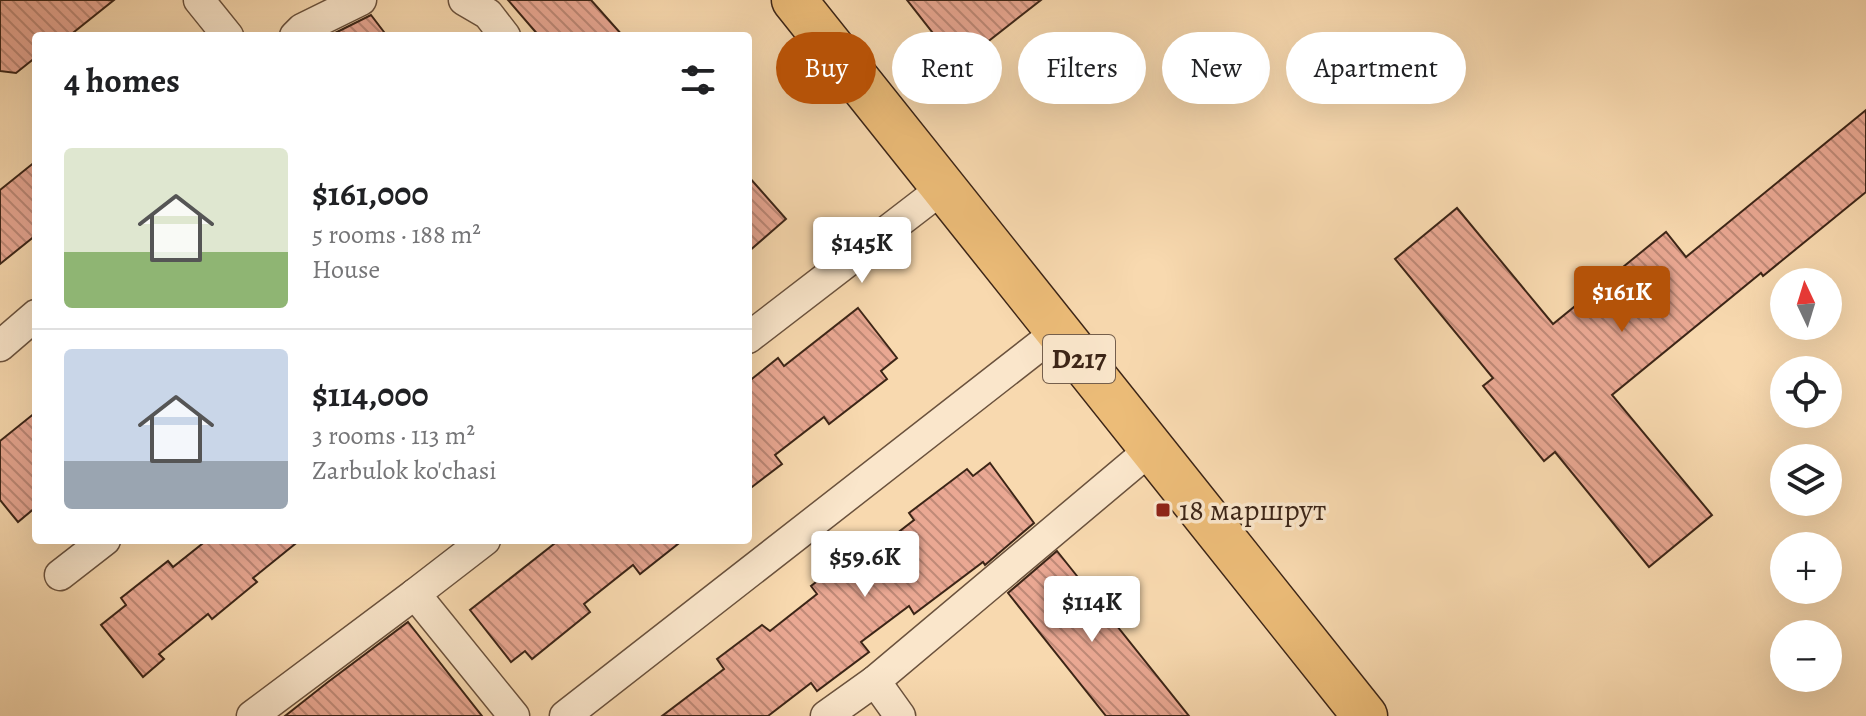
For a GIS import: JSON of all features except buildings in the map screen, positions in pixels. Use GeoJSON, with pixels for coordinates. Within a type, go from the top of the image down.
{"type":"FeatureCollection","features":[{"type":"Feature","properties":{"kind":"main road","name":"D217"},"geometry":{"type":"LineString","coordinates":[[794,0],[1365,716]]}},
{"type":"Feature","properties":{"kind":"street"},"geometry":{"type":"LineString","coordinates":[[199,0],[225,32]]}},
{"type":"Feature","properties":{"kind":"street"},"geometry":{"type":"LineString","coordinates":[[299,32],[361,0]]}},
{"type":"Feature","properties":{"kind":"street"},"geometry":{"type":"LineString","coordinates":[[464,0],[488,14],[502,32]]}},
{"type":"Feature","properties":{"kind":"street"},"geometry":{"type":"LineString","coordinates":[[752,331],[943,188]]}},
{"type":"Feature","properties":{"kind":"street"},"geometry":{"type":"LineString","coordinates":[[0,346],[32,318]]}},
{"type":"Feature","properties":{"kind":"street"},"geometry":{"type":"LineString","coordinates":[[565,716],[1057,332]]}},
{"type":"Feature","properties":{"kind":"street"},"geometry":{"type":"LineString","coordinates":[[826,716],[875,681],[1151,449]]}},
{"type":"Feature","properties":{"kind":"street"},"geometry":{"type":"LineString","coordinates":[[60,575],[100,544]]}},
{"type":"Feature","properties":{"kind":"street"},"geometry":{"type":"LineString","coordinates":[[252,716],[480,544]]}},
{"type":"Feature","properties":{"kind":"street"},"geometry":{"type":"LineString","coordinates":[[415,594],[514,716]]}},
{"type":"Feature","properties":{"kind":"street"},"geometry":{"type":"LineString","coordinates":[[875,681],[900,716]]}},
{"type":"Feature","properties":{"kind":"place","name":"18 маршрут"},"geometry":{"type":"Point","coordinates":[1163,510]}}]}
